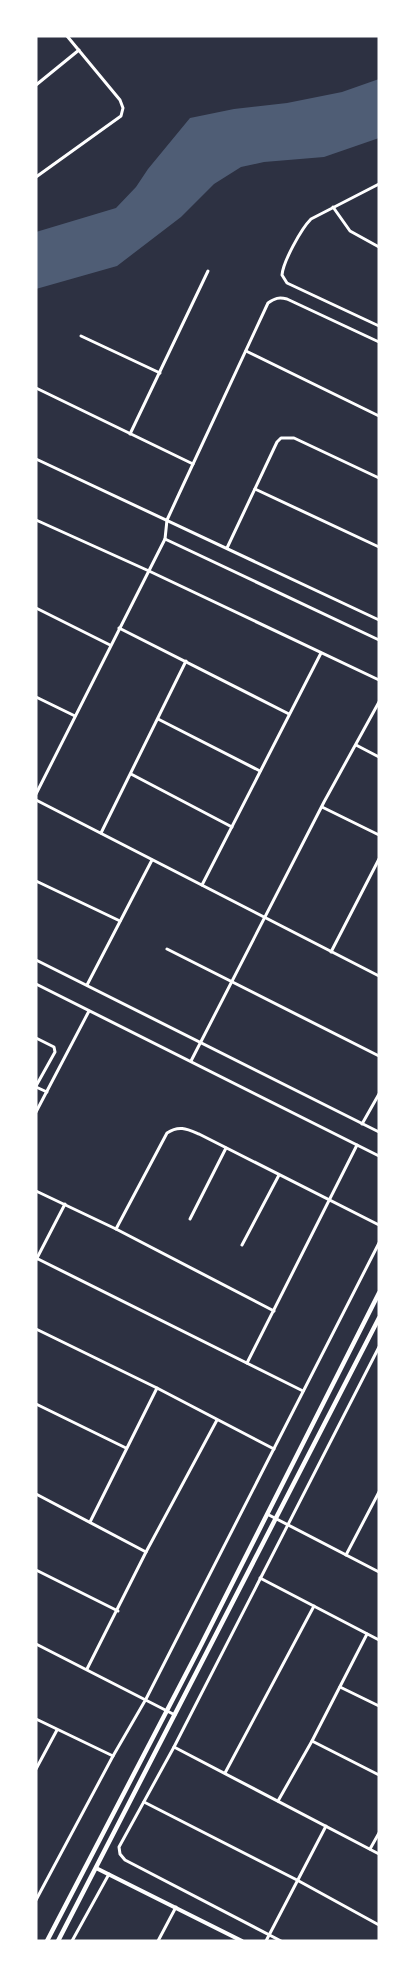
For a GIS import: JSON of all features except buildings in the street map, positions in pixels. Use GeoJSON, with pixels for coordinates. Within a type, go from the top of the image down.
{"type":"FeatureCollection","features":[{"type":"Feature","properties":{"kind":"main road"},"geometry":{"type":"LineString","coordinates":[[47,1941],[167,1711],[379,1293]]}},
{"type":"Feature","properties":{"kind":"main road"},"geometry":{"type":"LineString","coordinates":[[58,1941],[379,1318]]}},
{"type":"Feature","properties":{"kind":"street"},"geometry":{"type":"LineString","coordinates":[[36,177],[121,116],[123,108],[120,100],[67,36]]}},
{"type":"Feature","properties":{"kind":"street"},"geometry":{"type":"LineString","coordinates":[[36,85],[79,50]]}},
{"type":"Feature","properties":{"kind":"street"},"geometry":{"type":"LineString","coordinates":[[379,184],[311,218],[307,222],[284,267],[282,275],[287,283],[379,326]]}},
{"type":"Feature","properties":{"kind":"street"},"geometry":{"type":"LineString","coordinates":[[333,207],[350,232],[379,247]]}},
{"type":"Feature","properties":{"kind":"street"},"geometry":{"type":"LineString","coordinates":[[130,434],[208,271]]}},
{"type":"Feature","properties":{"kind":"street"},"geometry":{"type":"LineString","coordinates":[[36,794],[165,539],[168,520],[268,303],[280,297],[287,299],[379,342]]}},
{"type":"Feature","properties":{"kind":"street"},"geometry":{"type":"LineString","coordinates":[[81,336],[160,373]]}},
{"type":"Feature","properties":{"kind":"street"},"geometry":{"type":"LineString","coordinates":[[246,351],[379,416]]}},
{"type":"Feature","properties":{"kind":"street"},"geometry":{"type":"LineString","coordinates":[[36,388],[193,464]]}},
{"type":"Feature","properties":{"kind":"street"},"geometry":{"type":"LineString","coordinates":[[227,548],[277,442],[287,437],[294,438],[379,478]]}},
{"type":"Feature","properties":{"kind":"street"},"geometry":{"type":"LineString","coordinates":[[36,459],[379,620]]}},
{"type":"Feature","properties":{"kind":"street"},"geometry":{"type":"LineString","coordinates":[[255,489],[379,547]]}},
{"type":"Feature","properties":{"kind":"street"},"geometry":{"type":"LineString","coordinates":[[36,520],[149,571],[379,680]]}},
{"type":"Feature","properties":{"kind":"street"},"geometry":{"type":"LineString","coordinates":[[165,539],[379,640]]}},
{"type":"Feature","properties":{"kind":"street"},"geometry":{"type":"LineString","coordinates":[[36,608],[110,645]]}},
{"type":"Feature","properties":{"kind":"street"},"geometry":{"type":"LineString","coordinates":[[119,628],[288,714]]}},
{"type":"Feature","properties":{"kind":"street"},"geometry":{"type":"LineString","coordinates":[[202,885],[288,714],[321,654]]}},
{"type":"Feature","properties":{"kind":"street"},"geometry":{"type":"LineString","coordinates":[[101,833],[186,661]]}},
{"type":"Feature","properties":{"kind":"street"},"geometry":{"type":"LineString","coordinates":[[36,697],[74,716]]}},
{"type":"Feature","properties":{"kind":"street"},"geometry":{"type":"LineString","coordinates":[[191,1061],[322,807],[379,702]]}},
{"type":"Feature","properties":{"kind":"street"},"geometry":{"type":"LineString","coordinates":[[158,719],[260,771]]}},
{"type":"Feature","properties":{"kind":"street"},"geometry":{"type":"LineString","coordinates":[[356,745],[379,757]]}},
{"type":"Feature","properties":{"kind":"street"},"geometry":{"type":"LineString","coordinates":[[130,774],[232,827]]}},
{"type":"Feature","properties":{"kind":"street"},"geometry":{"type":"LineString","coordinates":[[36,800],[379,976]]}},
{"type":"Feature","properties":{"kind":"street"},"geometry":{"type":"LineString","coordinates":[[322,807],[379,835]]}},
{"type":"Feature","properties":{"kind":"street"},"geometry":{"type":"LineString","coordinates":[[331,952],[379,859]]}},
{"type":"Feature","properties":{"kind":"street"},"geometry":{"type":"LineString","coordinates":[[87,985],[152,860]]}},
{"type":"Feature","properties":{"kind":"street"},"geometry":{"type":"LineString","coordinates":[[36,881],[120,922]]}},
{"type":"Feature","properties":{"kind":"street"},"geometry":{"type":"LineString","coordinates":[[168,949],[379,1056]]}},
{"type":"Feature","properties":{"kind":"street"},"geometry":{"type":"LineString","coordinates":[[36,960],[379,1132]]}},
{"type":"Feature","properties":{"kind":"street"},"geometry":{"type":"LineString","coordinates":[[36,984],[379,1156]]}},
{"type":"Feature","properties":{"kind":"street"},"geometry":{"type":"LineString","coordinates":[[36,1112],[89,1011]]}},
{"type":"Feature","properties":{"kind":"street"},"geometry":{"type":"LineString","coordinates":[[36,1038],[54,1047],[55,1052],[36,1087],[47,1092]]}},
{"type":"Feature","properties":{"kind":"street"},"geometry":{"type":"LineString","coordinates":[[362,1124],[379,1094]]}},
{"type":"Feature","properties":{"kind":"street"},"geometry":{"type":"LineString","coordinates":[[116,1229],[167,1133],[179,1128],[186,1128],[379,1225]]}},
{"type":"Feature","properties":{"kind":"street"},"geometry":{"type":"LineString","coordinates":[[247,1362],[357,1145]]}},
{"type":"Feature","properties":{"kind":"street"},"geometry":{"type":"LineString","coordinates":[[190,1219],[226,1148]]}},
{"type":"Feature","properties":{"kind":"street"},"geometry":{"type":"LineString","coordinates":[[242,1245],[279,1175]]}},
{"type":"Feature","properties":{"kind":"street"},"geometry":{"type":"LineString","coordinates":[[36,1190],[274,1311]]}},
{"type":"Feature","properties":{"kind":"street"},"geometry":{"type":"LineString","coordinates":[[65,1204],[37,1259],[303,1391]]}},
{"type":"Feature","properties":{"kind":"street"},"geometry":{"type":"LineString","coordinates":[[36,1900],[146,1698],[379,1243]]}},
{"type":"Feature","properties":{"kind":"street"},"geometry":{"type":"LineString","coordinates":[[36,1329],[157,1388],[274,1449]]}},
{"type":"Feature","properties":{"kind":"street"},"geometry":{"type":"LineString","coordinates":[[281,1941],[125,1860],[120,1854],[119,1847],[174,1747],[379,1347]]}},
{"type":"Feature","properties":{"kind":"street"},"geometry":{"type":"LineString","coordinates":[[90,1522],[157,1388]]}},
{"type":"Feature","properties":{"kind":"street"},"geometry":{"type":"LineString","coordinates":[[36,1404],[126,1448]]}},
{"type":"Feature","properties":{"kind":"street"},"geometry":{"type":"LineString","coordinates":[[87,1669],[118,1611],[146,1552],[217,1420]]}},
{"type":"Feature","properties":{"kind":"street"},"geometry":{"type":"LineString","coordinates":[[346,1555],[379,1492]]}},
{"type":"Feature","properties":{"kind":"street"},"geometry":{"type":"LineString","coordinates":[[36,1494],[146,1552]]}},
{"type":"Feature","properties":{"kind":"street"},"geometry":{"type":"LineString","coordinates":[[267,1514],[379,1572]]}},
{"type":"Feature","properties":{"kind":"street"},"geometry":{"type":"LineString","coordinates":[[36,1570],[118,1611]]}},
{"type":"Feature","properties":{"kind":"street"},"geometry":{"type":"LineString","coordinates":[[260,1578],[379,1640]]}},
{"type":"Feature","properties":{"kind":"street"},"geometry":{"type":"LineString","coordinates":[[225,1773],[314,1606]]}},
{"type":"Feature","properties":{"kind":"street"},"geometry":{"type":"LineString","coordinates":[[278,1801],[312,1741],[367,1634]]}},
{"type":"Feature","properties":{"kind":"street"},"geometry":{"type":"LineString","coordinates":[[36,1644],[146,1698],[175,1715]]}},
{"type":"Feature","properties":{"kind":"street"},"geometry":{"type":"LineString","coordinates":[[340,1687],[379,1706]]}},
{"type":"Feature","properties":{"kind":"street"},"geometry":{"type":"LineString","coordinates":[[36,1719],[113,1756]]}},
{"type":"Feature","properties":{"kind":"street"},"geometry":{"type":"LineString","coordinates":[[36,1769],[58,1730]]}},
{"type":"Feature","properties":{"kind":"street"},"geometry":{"type":"LineString","coordinates":[[312,1741],[379,1775]]}},
{"type":"Feature","properties":{"kind":"street"},"geometry":{"type":"LineString","coordinates":[[174,1747],[379,1854]]}},
{"type":"Feature","properties":{"kind":"street"},"geometry":{"type":"LineString","coordinates":[[144,1802],[298,1880],[379,1925]]}},
{"type":"Feature","properties":{"kind":"street"},"geometry":{"type":"LineString","coordinates":[[266,1941],[326,1826]]}},
{"type":"Feature","properties":{"kind":"street"},"geometry":{"type":"LineString","coordinates":[[370,1849],[379,1833]]}},
{"type":"Feature","properties":{"kind":"street"},"geometry":{"type":"LineString","coordinates":[[96,1868],[242,1941]]}},
{"type":"Feature","properties":{"kind":"street"},"geometry":{"type":"LineString","coordinates":[[72,1941],[109,1874]]}},
{"type":"Feature","properties":{"kind":"street"},"geometry":{"type":"LineString","coordinates":[[158,1941],[176,1907]]}},
{"type":"Feature","properties":{"kind":"water"},"geometry":{"type":"Polygon","coordinates":[[[379,79],[379,138],[324,157],[264,162],[241,167],[214,184],[181,217],[117,266],[36,289],[36,232],[116,208],[136,187],[148,169],[190,118],[234,109],[287,103],[342,92],[379,79]]]}}]}
